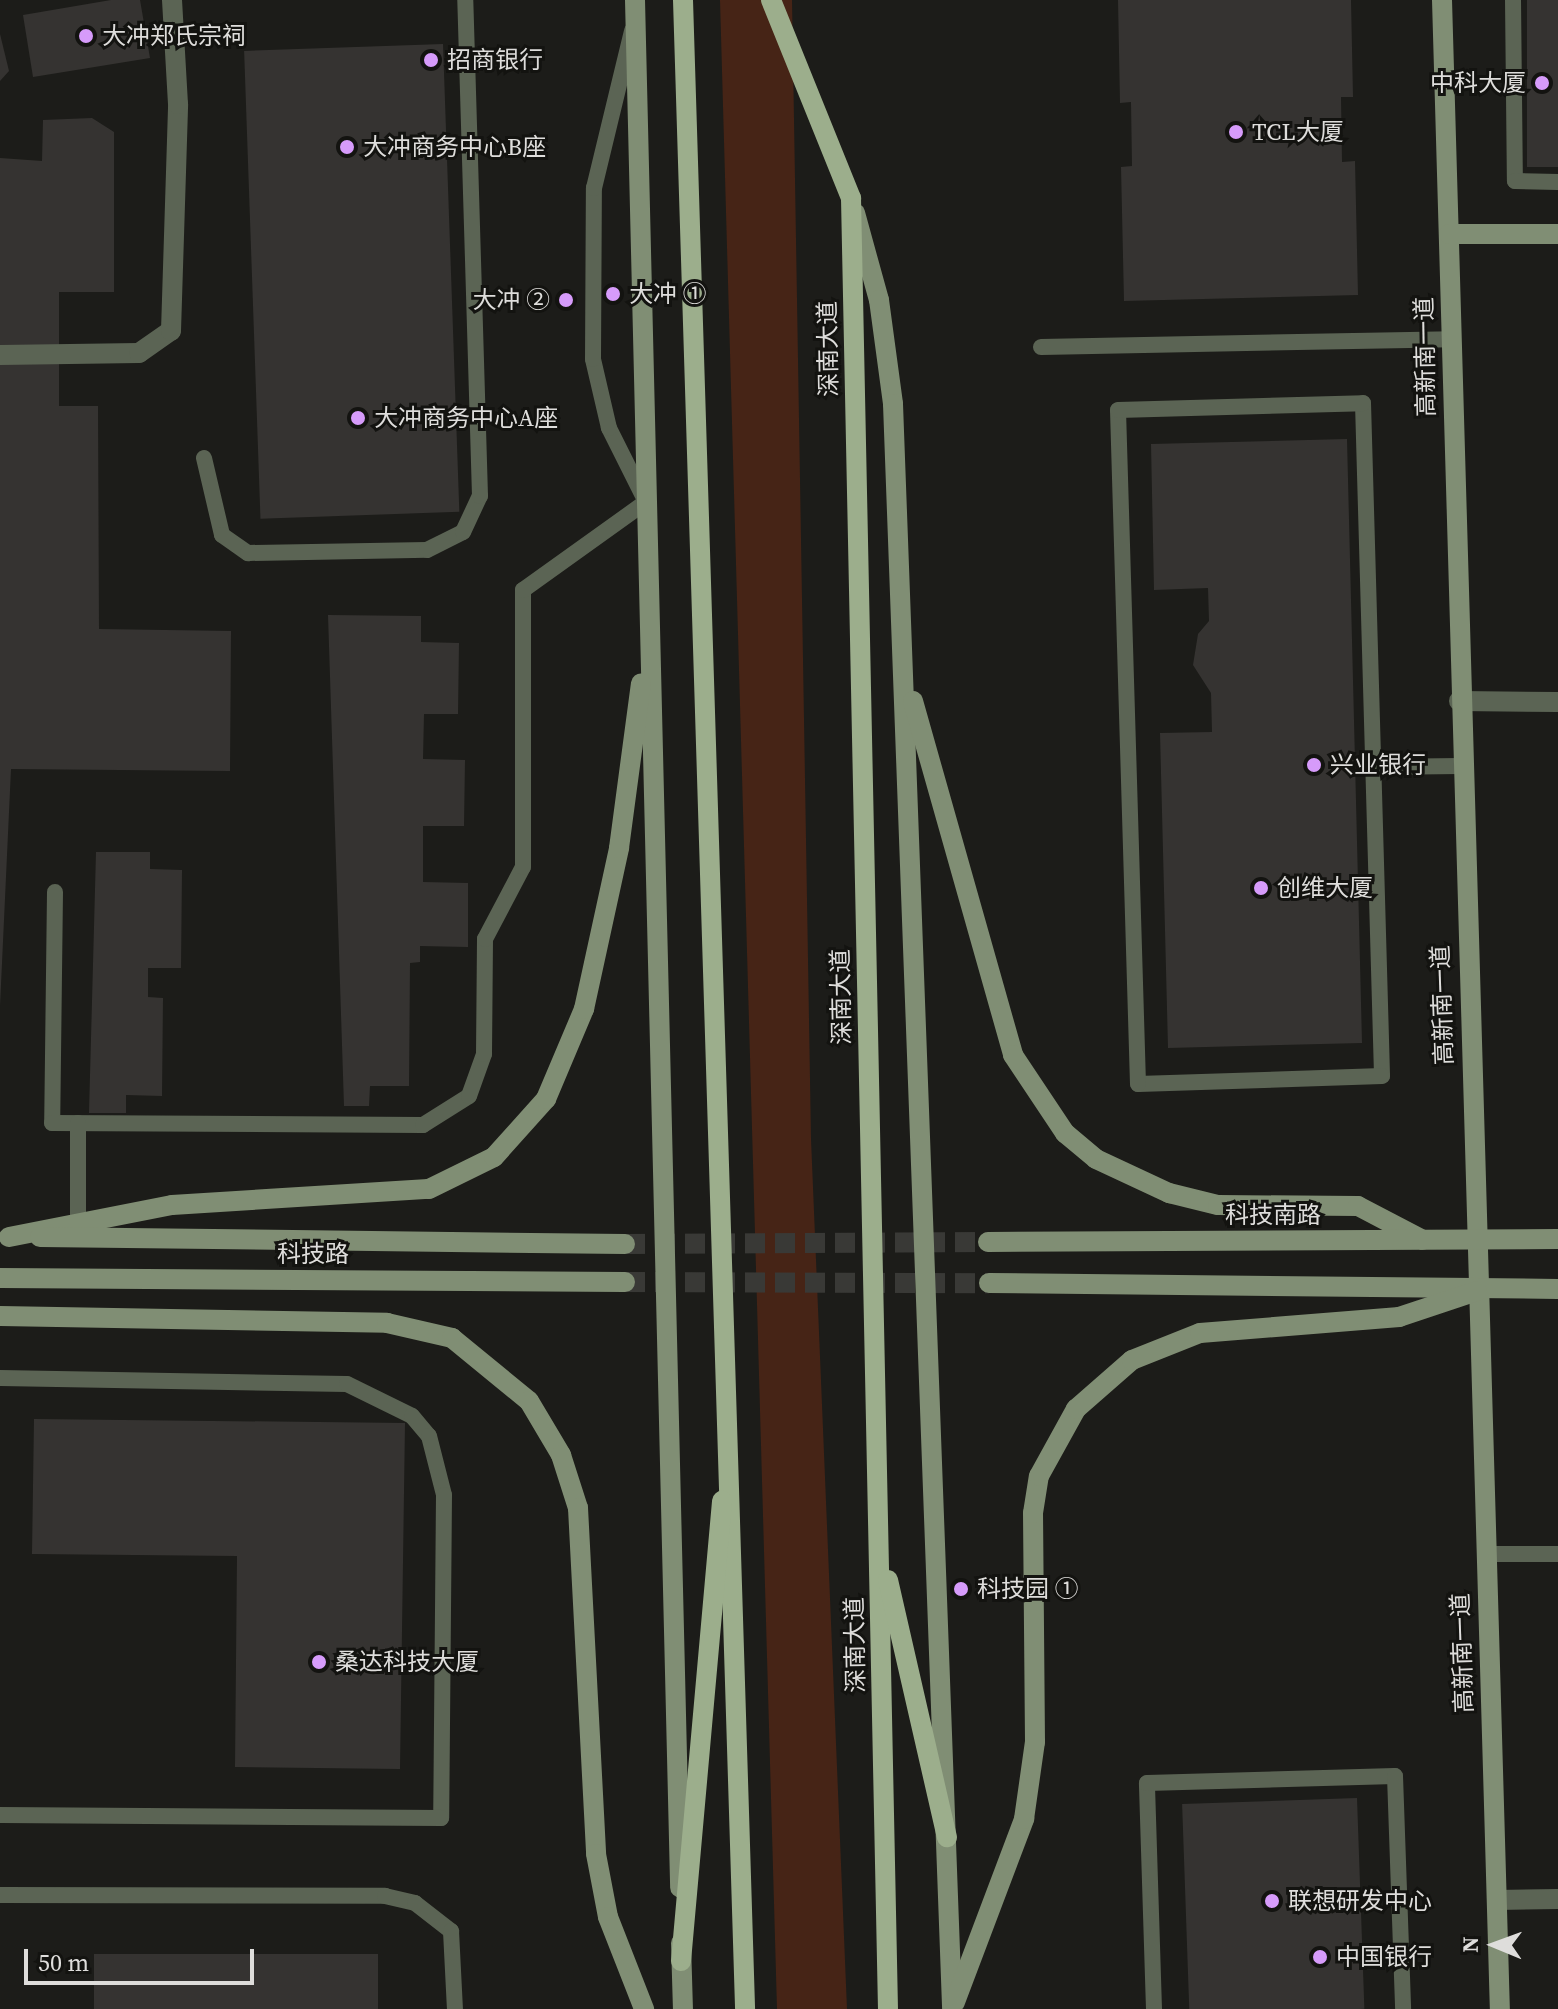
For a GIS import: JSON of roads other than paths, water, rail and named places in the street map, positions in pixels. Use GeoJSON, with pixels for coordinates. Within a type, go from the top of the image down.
{"type":"FeatureCollection","features":[{"type":"Feature","properties":{"kind":"main road"},"geometry":{"type":"LineString","coordinates":[[683,0],[731,1409],[745,2009]]}},
{"type":"Feature","properties":{"kind":"main road","name":"深南大道"},"geometry":{"type":"LineString","coordinates":[[771,0],[851,198],[888,2009]]}},
{"type":"Feature","properties":{"kind":"main road","name":"高新南一道"},"geometry":{"type":"LineString","coordinates":[[1442,0],[1460,766],[1500,2009]]}},
{"type":"Feature","properties":{"kind":"main road"},"geometry":{"type":"LineString","coordinates":[[635,9],[683,2009]]}},
{"type":"Feature","properties":{"kind":"main road"},"geometry":{"type":"LineString","coordinates":[[851,198],[879,300],[893,404],[952,2009]]}},
{"type":"Feature","properties":{"kind":"main road"},"geometry":{"type":"LineString","coordinates":[[1449,234],[1558,234]]}},
{"type":"Feature","properties":{"kind":"main road"},"geometry":{"type":"LineString","coordinates":[[5,1237],[172,1205],[429,1189],[494,1157],[523,1131],[568,1056],[584,1009],[619,848],[649,611]]}},
{"type":"Feature","properties":{"kind":"main road"},"geometry":{"type":"LineString","coordinates":[[903,671],[1013,1055],[1065,1133],[1096,1159],[1169,1193],[1218,1205],[1358,1206],[1423,1240]]}},
{"type":"Feature","properties":{"kind":"main road","name":"科技路"},"geometry":{"type":"LineString","coordinates":[[5,1237],[625,1244]]}},
{"type":"Feature","properties":{"kind":"main road","name":"科技南路"},"geometry":{"type":"LineString","coordinates":[[988,1242],[1558,1239]]}},
{"type":"Feature","properties":{"kind":"main road","name":"科技路"},"geometry":{"type":"LineString","coordinates":[[0,1278],[625,1282]]}},
{"type":"Feature","properties":{"kind":"main road"},"geometry":{"type":"LineString","coordinates":[[989,1283],[1477,1291],[1558,1289]]}},
{"type":"Feature","properties":{"kind":"main road"},"geometry":{"type":"LineString","coordinates":[[952,2009],[1024,1819],[1035,1742],[1033,1513],[1039,1476],[1076,1409],[1132,1360],[1200,1333],[1399,1317],[1477,1291]]}},
{"type":"Feature","properties":{"kind":"main road"},"geometry":{"type":"LineString","coordinates":[[0,1316],[401,1326],[452,1338],[529,1401],[561,1455],[578,1508],[596,1854],[608,1917],[644,2009]]}},
{"type":"Feature","properties":{"kind":"main road"},"geometry":{"type":"LineString","coordinates":[[681,1961],[731,1409]]}},
{"type":"Feature","properties":{"kind":"main road"},"geometry":{"type":"LineString","coordinates":[[879,1538],[947,1837]]}},
{"type":"Feature","properties":{"kind":"street"},"geometry":{"type":"LineString","coordinates":[[0,355],[139,353],[171,331],[178,104],[172,0]]}},
{"type":"Feature","properties":{"kind":"street"},"geometry":{"type":"LineString","coordinates":[[1459,701],[1558,702]]}},
{"type":"Feature","properties":{"kind":"street"},"geometry":{"type":"LineString","coordinates":[[1497,1900],[1558,1899]]}},
{"type":"Feature","properties":{"kind":"lane"},"geometry":{"type":"LineString","coordinates":[[204,458],[222,535],[248,553],[427,550],[463,532],[480,496],[465,0]]}},
{"type":"Feature","properties":{"kind":"lane"},"geometry":{"type":"LineString","coordinates":[[1513,0],[1515,181],[1558,182]]}},
{"type":"Feature","properties":{"kind":"lane"},"geometry":{"type":"LineString","coordinates":[[55,892],[52,1123],[423,1125],[469,1096],[484,1054],[485,939],[523,867],[523,590],[646,502],[609,428],[593,359],[594,188],[635,9]]}},
{"type":"Feature","properties":{"kind":"lane"},"geometry":{"type":"LineString","coordinates":[[1041,347],[1451,339]]}},
{"type":"Feature","properties":{"kind":"lane"},"geometry":{"type":"LineString","coordinates":[[1363,403],[1374,767],[1382,1076],[1138,1084],[1118,410],[1363,403]]}},
{"type":"Feature","properties":{"kind":"lane"},"geometry":{"type":"LineString","coordinates":[[1374,767],[1460,766]]}},
{"type":"Feature","properties":{"kind":"lane"},"geometry":{"type":"LineString","coordinates":[[78,1123],[78,1221]]}},
{"type":"Feature","properties":{"kind":"lane"},"geometry":{"type":"LineString","coordinates":[[0,1378],[347,1384],[412,1416],[429,1436],[444,1495],[441,1818],[0,1815]]}},
{"type":"Feature","properties":{"kind":"lane"},"geometry":{"type":"LineString","coordinates":[[1485,1554],[1558,1554]]}},
{"type":"Feature","properties":{"kind":"lane"},"geometry":{"type":"LineString","coordinates":[[1154,2009],[1147,1783],[1395,1776],[1403,2009]]}},
{"type":"Feature","properties":{"kind":"lane"},"geometry":{"type":"LineString","coordinates":[[0,1895],[385,1896],[415,1903],[451,1931],[455,2009]]}},
{"type":"Feature","properties":{"kind":"tunnel"},"geometry":{"type":"LineString","coordinates":[[625,1244],[988,1242]]}},
{"type":"Feature","properties":{"kind":"tunnel"},"geometry":{"type":"LineString","coordinates":[[625,1282],[989,1283]]}},
{"type":"Feature","properties":{"kind":"place","name":"大冲郑氏宗祠"},"geometry":{"type":"Point","coordinates":[86,36]}},
{"type":"Feature","properties":{"kind":"place","name":"招商银行"},"geometry":{"type":"Point","coordinates":[431,60]}},
{"type":"Feature","properties":{"kind":"place","name":"中科大厦"},"geometry":{"type":"Point","coordinates":[1542,83]}},
{"type":"Feature","properties":{"kind":"place","name":"TCL大厦"},"geometry":{"type":"Point","coordinates":[1236,132]}},
{"type":"Feature","properties":{"kind":"place","name":"大冲商务中心B座"},"geometry":{"type":"Point","coordinates":[347,147]}},
{"type":"Feature","properties":{"kind":"place","name":"大冲 ①"},"geometry":{"type":"Point","coordinates":[613,294]}},
{"type":"Feature","properties":{"kind":"place","name":"大冲 ②"},"geometry":{"type":"Point","coordinates":[566,300]}},
{"type":"Feature","properties":{"kind":"place","name":"大冲商务中心A座"},"geometry":{"type":"Point","coordinates":[358,418]}},
{"type":"Feature","properties":{"kind":"place","name":"兴业银行"},"geometry":{"type":"Point","coordinates":[1314,765]}},
{"type":"Feature","properties":{"kind":"place","name":"创维大厦"},"geometry":{"type":"Point","coordinates":[1261,888]}},
{"type":"Feature","properties":{"kind":"place","name":"科技园 ①"},"geometry":{"type":"Point","coordinates":[961,1589]}},
{"type":"Feature","properties":{"kind":"place","name":"桑达科技大厦"},"geometry":{"type":"Point","coordinates":[319,1662]}},
{"type":"Feature","properties":{"kind":"place","name":"联想研发中心"},"geometry":{"type":"Point","coordinates":[1272,1901]}},
{"type":"Feature","properties":{"kind":"place","name":"中国银行"},"geometry":{"type":"Point","coordinates":[1320,1957]}}]}
